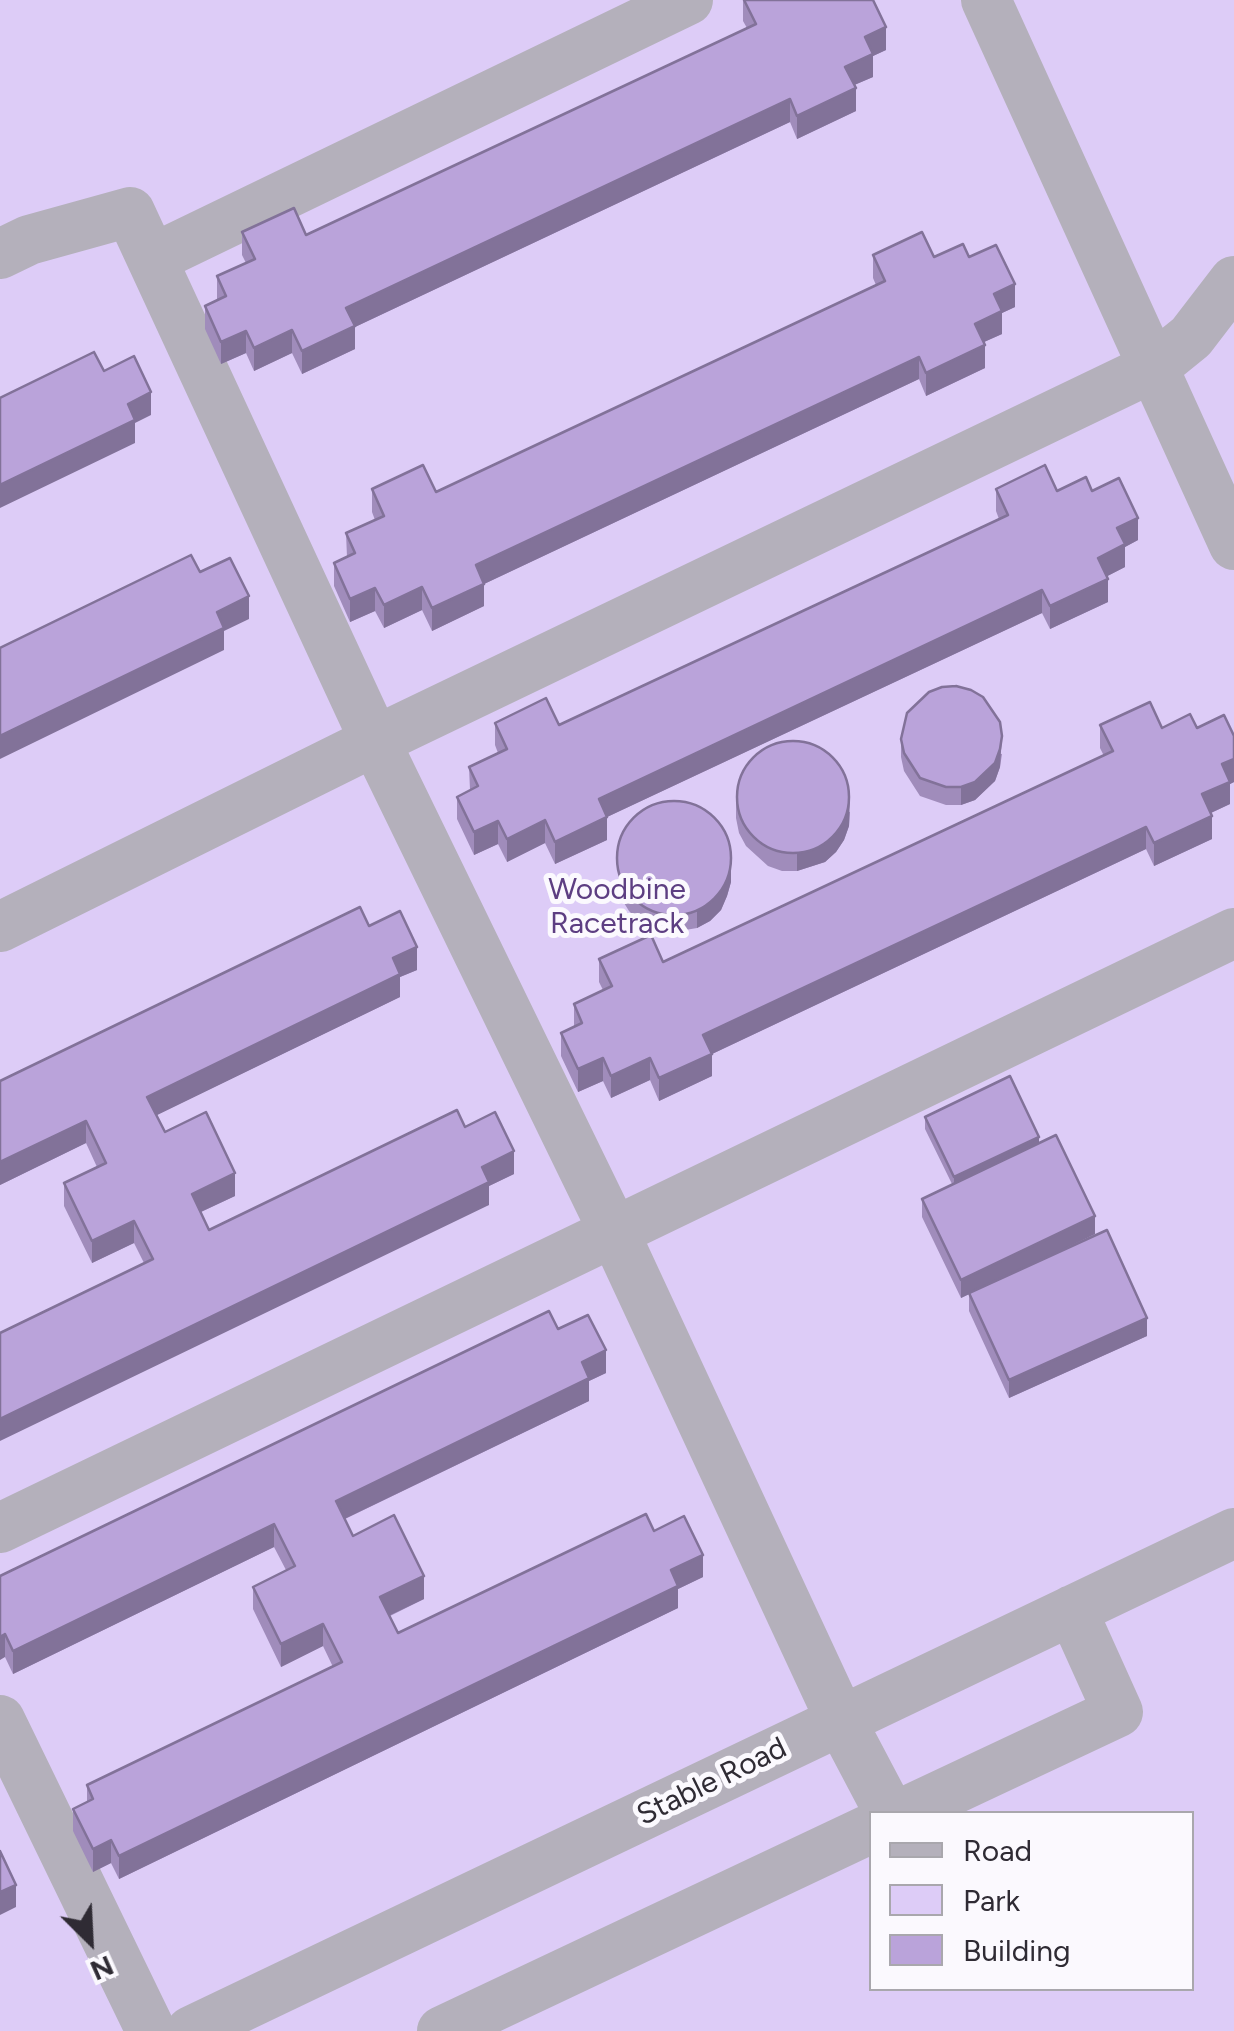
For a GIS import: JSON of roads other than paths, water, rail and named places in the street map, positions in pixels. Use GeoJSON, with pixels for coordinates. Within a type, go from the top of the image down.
{"type":"FeatureCollection","features":[{"type":"Feature","properties":{"kind":"street"},"geometry":{"type":"LineString","coordinates":[[152,259],[688,0]]}},
{"type":"Feature","properties":{"kind":"street"},"geometry":{"type":"LineString","coordinates":[[986,0],[1234,545]]}},
{"type":"Feature","properties":{"kind":"street"},"geometry":{"type":"LineString","coordinates":[[0,254],[29,240],[130,212],[375,741],[614,1232],[841,1720],[888,1811]]}},
{"type":"Feature","properties":{"kind":"street"},"geometry":{"type":"LineString","coordinates":[[0,927],[375,741],[1154,367],[1191,337],[1234,280]]}},
{"type":"Feature","properties":{"kind":"street"},"geometry":{"type":"LineString","coordinates":[[0,1528],[1234,933]]}},
{"type":"Feature","properties":{"kind":"street","name":"Stable Road"},"geometry":{"type":"LineString","coordinates":[[191,2031],[1234,1533]]}},
{"type":"Feature","properties":{"kind":"street"},"geometry":{"type":"LineString","coordinates":[[907,1811],[1118,1712],[1072,1610]]}},
{"type":"Feature","properties":{"kind":"street"},"geometry":{"type":"LineString","coordinates":[[0,1720],[152,2031]]}},
{"type":"Feature","properties":{"kind":"street"},"geometry":{"type":"LineString","coordinates":[[442,2031],[869,1829]]}},
{"type":"Feature","properties":{"kind":"park label","name":"Woodbine Racetrack"},"geometry":{"type":"Point","coordinates":[617,907]}}]}
